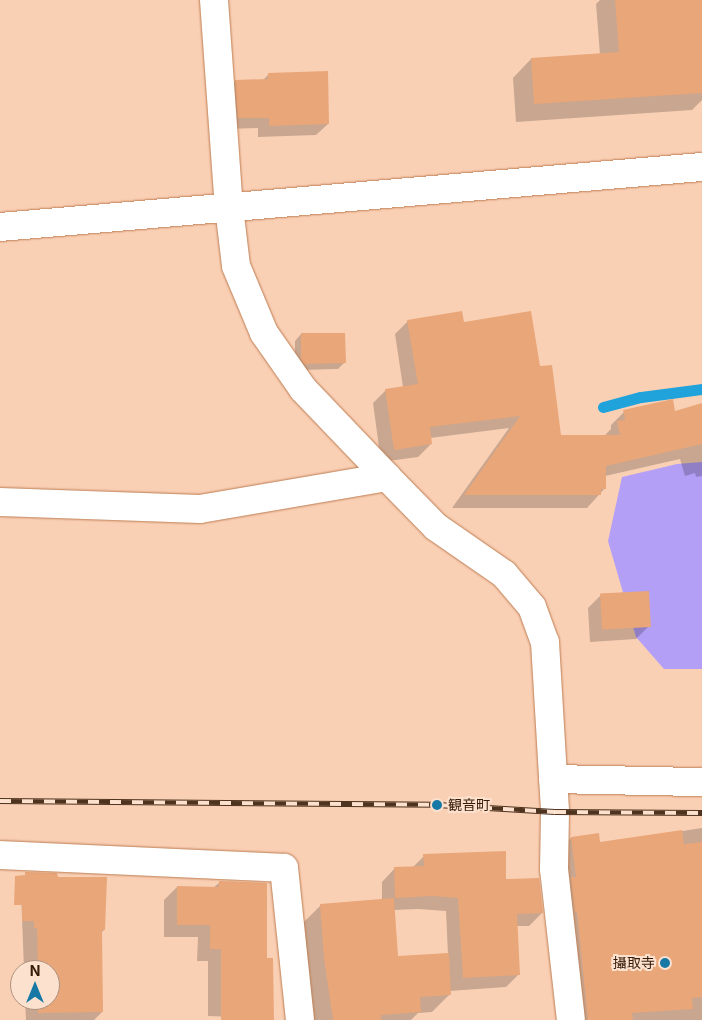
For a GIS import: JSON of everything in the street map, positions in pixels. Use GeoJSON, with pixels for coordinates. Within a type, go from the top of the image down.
{"type":"FeatureCollection","features":[{"type":"Feature","properties":{"kind":"street"},"geometry":{"type":"LineString","coordinates":[[214,0],[229,207],[236,266],[264,333],[303,388],[436,527],[504,574],[532,607],[545,642],[553,779],[554,869],[571,1020]]}},
{"type":"Feature","properties":{"kind":"street"},"geometry":{"type":"LineString","coordinates":[[0,227],[702,167]]}},
{"type":"Feature","properties":{"kind":"street"},"geometry":{"type":"LineString","coordinates":[[0,502],[200,509],[388,477]]}},
{"type":"Feature","properties":{"kind":"street"},"geometry":{"type":"LineString","coordinates":[[553,779],[702,782]]}},
{"type":"Feature","properties":{"kind":"street"},"geometry":{"type":"LineString","coordinates":[[0,855],[284,868],[300,1020]]}},
{"type":"Feature","properties":{"kind":"shaded area"},"geometry":{"type":"Polygon","coordinates":[[[702,462],[702,669],[664,669],[636,637],[608,541],[622,477],[677,464],[702,462]]]}},
{"type":"Feature","properties":{"kind":"building"},"geometry":{"type":"Polygon","coordinates":[[[615,0],[702,0],[702,93],[534,104],[531,58],[619,52],[615,0]]]}},
{"type":"Feature","properties":{"kind":"building"},"geometry":{"type":"Polygon","coordinates":[[[328,71],[329,124],[269,126],[269,118],[238,118],[235,80],[268,79],[268,73],[328,71]]]}},
{"type":"Feature","properties":{"kind":"building"},"geometry":{"type":"Polygon","coordinates":[[[462,311],[464,322],[531,311],[540,366],[552,365],[561,435],[620,435],[617,421],[625,420],[623,410],[673,399],[675,411],[702,403],[702,444],[606,466],[606,489],[601,489],[601,495],[464,495],[520,416],[430,427],[432,444],[394,450],[385,389],[418,384],[407,320],[462,311]]]}},
{"type":"Feature","properties":{"kind":"building"},"geometry":{"type":"Polygon","coordinates":[[[301,333],[345,333],[346,363],[304,364],[301,359],[301,333]]]}},
{"type":"Feature","properties":{"kind":"building"},"geometry":{"type":"Polygon","coordinates":[[[649,591],[651,627],[602,630],[600,594],[649,591]]]}},
{"type":"Feature","properties":{"kind":"building"},"geometry":{"type":"Polygon","coordinates":[[[682,830],[684,844],[702,842],[702,997],[692,998],[693,1009],[632,1013],[633,1020],[588,1020],[577,912],[575,912],[571,877],[576,877],[571,837],[599,833],[600,842],[682,830]]]}},
{"type":"Feature","properties":{"kind":"building"},"geometry":{"type":"Polygon","coordinates":[[[506,851],[506,879],[539,878],[543,913],[517,914],[520,975],[463,978],[458,898],[432,896],[395,898],[394,867],[424,866],[423,854],[506,851]]]}},
{"type":"Feature","properties":{"kind":"building"},"geometry":{"type":"Polygon","coordinates":[[[25,872],[57,873],[58,877],[107,877],[105,930],[102,930],[103,1012],[38,1013],[38,1010],[60,1010],[60,960],[38,960],[37,928],[34,928],[34,921],[22,921],[22,905],[14,905],[15,876],[25,875],[25,872]]]}},
{"type":"Feature","properties":{"kind":"building"},"geometry":{"type":"Polygon","coordinates":[[[219,881],[267,883],[267,958],[273,958],[274,1020],[221,1020],[221,949],[210,949],[210,925],[177,925],[177,886],[219,887],[219,881]]]}},
{"type":"Feature","properties":{"kind":"building"},"geometry":{"type":"Polygon","coordinates":[[[394,898],[398,956],[449,953],[451,995],[420,997],[421,1012],[381,1015],[381,1020],[333,1020],[324,958],[320,904],[394,898]]]}},
{"type":"Feature","properties":{"kind":"waterway"},"geometry":{"type":"LineString","coordinates":[[603,407],[641,397],[702,389]]}},
{"type":"Feature","properties":{"kind":"railway"},"geometry":{"type":"LineString","coordinates":[[0,801],[437,805],[555,812],[702,813]]}},
{"type":"Feature","properties":{"kind":"place","name":"観音町"},"geometry":{"type":"Point","coordinates":[437,805]}},
{"type":"Feature","properties":{"kind":"place","name":"攝取寺"},"geometry":{"type":"Point","coordinates":[665,963]}}]}
